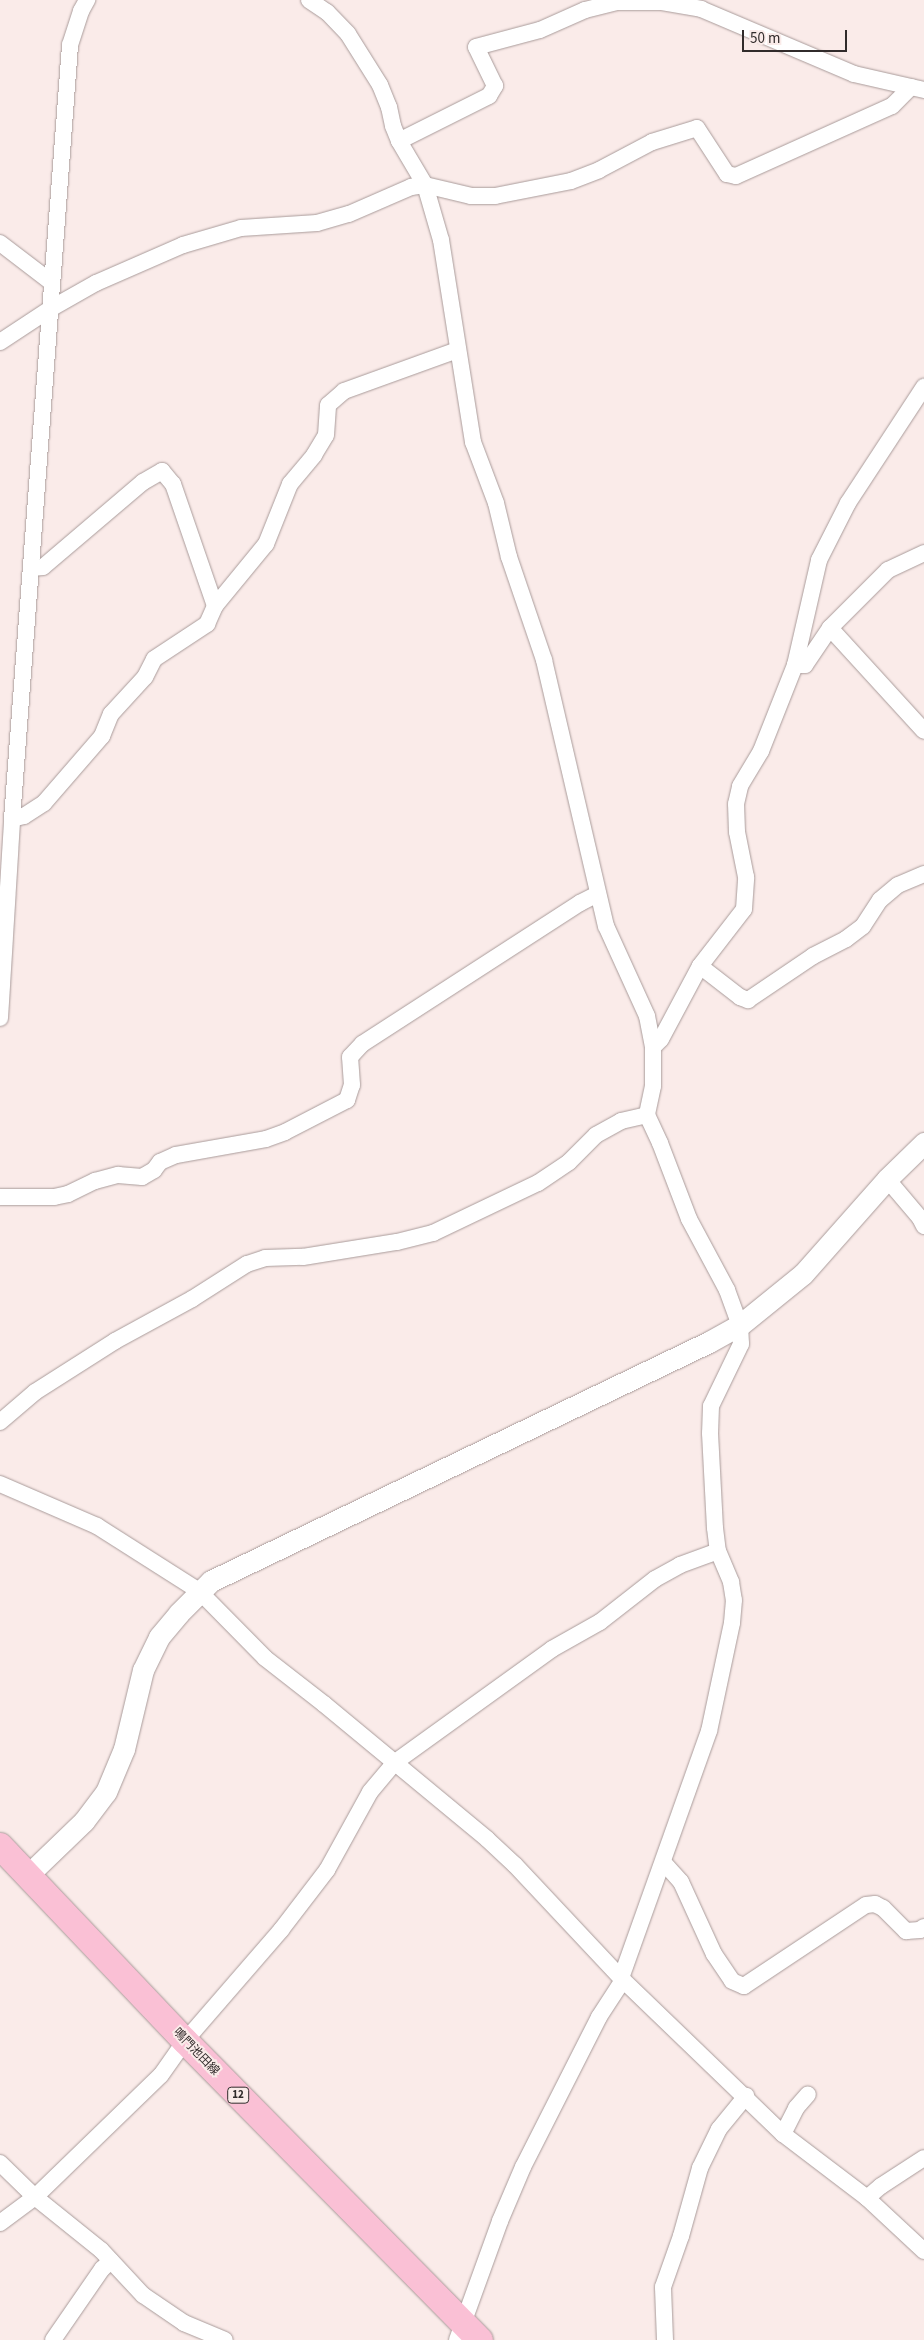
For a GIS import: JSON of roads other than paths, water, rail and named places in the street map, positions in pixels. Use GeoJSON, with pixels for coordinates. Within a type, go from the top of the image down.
{"type":"FeatureCollection","features":[{"type":"Feature","properties":{"kind":"main road","name":"鳴門池田線"},"geometry":{"type":"LineString","coordinates":[[0,1846],[29,1874],[185,2041],[467,2334]]}},
{"type":"Feature","properties":{"kind":"street"},"geometry":{"type":"LineString","coordinates":[[0,1018],[12,819],[70,45],[81,11],[87,0]]}},
{"type":"Feature","properties":{"kind":"street"},"geometry":{"type":"LineString","coordinates":[[309,0],[327,12],[348,34],[380,85],[389,107],[393,126],[424,185],[441,240],[473,442],[496,503],[508,557],[544,660],[606,926],[647,1016],[653,1047],[653,1086],[647,1115],[660,1143],[689,1219],[727,1290],[740,1325],[741,1344],[711,1406],[710,1432],[714,1528],[718,1551],[731,1582],[734,1600],[732,1623],[710,1731],[622,1979],[599,2017],[523,2167],[467,2334]]}},
{"type":"Feature","properties":{"kind":"street"},"geometry":{"type":"LineString","coordinates":[[400,140],[489,96],[495,86],[476,47],[540,30],[585,10],[619,1],[662,2],[701,9],[854,74],[917,89]]}},
{"type":"Feature","properties":{"kind":"street"},"geometry":{"type":"LineString","coordinates":[[0,342],[50,309],[96,284],[183,245],[241,228],[317,223],[349,214],[411,187],[424,185],[471,196],[494,196],[571,181],[599,170],[652,142],[697,128],[727,174],[736,176],[892,106],[917,89]]}},
{"type":"Feature","properties":{"kind":"street"},"geometry":{"type":"LineString","coordinates":[[0,243],[51,282]]}},
{"type":"Feature","properties":{"kind":"street"},"geometry":{"type":"LineString","coordinates":[[12,819],[24,816],[44,804],[102,736],[111,714],[145,677],[154,659],[207,624],[215,606],[266,544],[290,484],[314,455],[326,435],[328,405],[344,391],[457,350]]}},
{"type":"Feature","properties":{"kind":"street"},"geometry":{"type":"LineString","coordinates":[[653,1047],[662,1039],[700,966],[744,909],[746,877],[737,832],[740,786],[761,751],[795,665],[820,560],[848,503],[924,387]]}},
{"type":"Feature","properties":{"kind":"street"},"geometry":{"type":"LineString","coordinates":[[31,568],[43,567],[143,482],[162,471],[173,484],[215,606]]}},
{"type":"Feature","properties":{"kind":"street"},"geometry":{"type":"LineString","coordinates":[[795,665],[805,665],[830,628],[888,570],[924,553]]}},
{"type":"Feature","properties":{"kind":"street"},"geometry":{"type":"LineString","coordinates":[[830,628],[924,731]]}},
{"type":"Feature","properties":{"kind":"street"},"geometry":{"type":"LineString","coordinates":[[700,966],[740,997],[748,1000],[813,956],[846,939],[863,926],[886,895],[898,886],[924,874]]}},
{"type":"Feature","properties":{"kind":"street"},"geometry":{"type":"LineString","coordinates":[[0,1197],[54,1197],[118,1175],[142,1177],[154,1170],[160,1162],[176,1155],[266,1139],[321,1114],[347,1100],[352,1085],[350,1057],[362,1044],[580,903],[598,894]]}},
{"type":"Feature","properties":{"kind":"street"},"geometry":{"type":"LineString","coordinates":[[0,1422],[34,1392],[115,1341],[192,1299],[247,1264],[265,1258],[303,1257],[397,1242],[433,1233],[538,1183],[569,1162],[596,1135],[621,1121],[647,1115]]}},
{"type":"Feature","properties":{"kind":"street"},"geometry":{"type":"LineString","coordinates":[[29,1874],[78,1826],[106,1792],[124,1749],[144,1670],[159,1637],[199,1591],[226,1573],[709,1342],[740,1325],[803,1274],[886,1179],[924,1143]]}},
{"type":"Feature","properties":{"kind":"street"},"geometry":{"type":"LineString","coordinates":[[886,1179],[920,1218],[924,1226]]}},
{"type":"Feature","properties":{"kind":"street"},"geometry":{"type":"LineString","coordinates":[[0,1484],[97,1526],[199,1591],[265,1658],[324,1704],[515,1865],[622,1979],[746,2096],[783,2134],[867,2198],[924,2251]]}},
{"type":"Feature","properties":{"kind":"street"},"geometry":{"type":"LineString","coordinates":[[0,2223],[36,2197],[161,2075],[185,2041],[281,1930],[327,1870],[370,1792],[394,1763],[552,1649],[600,1622],[655,1579],[680,1565],[718,1551]]}},
{"type":"Feature","properties":{"kind":"street"},"geometry":{"type":"LineString","coordinates":[[664,1863],[681,1882],[714,1954],[732,1982],[744,1986],[866,1904],[875,1904],[883,1908],[906,1931],[920,1930],[924,1927]]}},
{"type":"Feature","properties":{"kind":"street"},"geometry":{"type":"LineString","coordinates":[[783,2134],[796,2108],[808,2094]]}},
{"type":"Feature","properties":{"kind":"street"},"geometry":{"type":"LineString","coordinates":[[665,2340],[663,2288],[682,2236],[700,2168],[719,2129],[746,2096]]}},
{"type":"Feature","properties":{"kind":"street"},"geometry":{"type":"LineString","coordinates":[[867,2198],[924,2158]]}},
{"type":"Feature","properties":{"kind":"street"},"geometry":{"type":"LineString","coordinates":[[0,2163],[36,2197],[100,2250],[143,2295],[184,2323],[225,2340]]}},
{"type":"Feature","properties":{"kind":"street"},"geometry":{"type":"LineString","coordinates":[[53,2340],[102,2269],[110,2261]]}}]}
